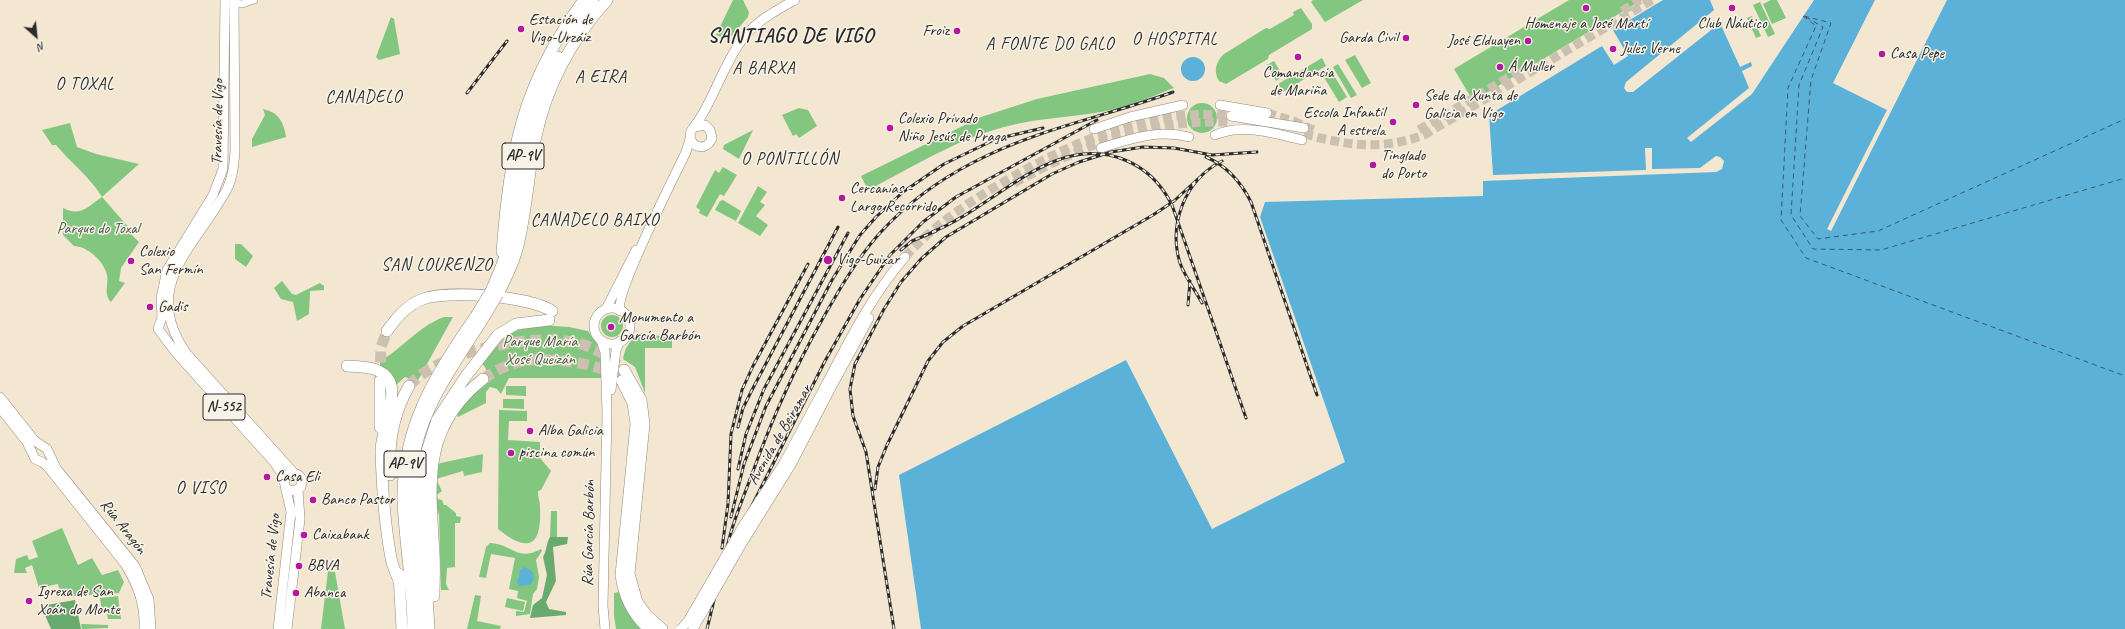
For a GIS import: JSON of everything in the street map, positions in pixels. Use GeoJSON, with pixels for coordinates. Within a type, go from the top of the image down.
{"type":"FeatureCollection","features":[{"type":"Feature","properties":{"kind":"highway"},"geometry":{"type":"LineString","coordinates":[[498,274],[507,189],[521,119],[541,68],[584,0]]}},
{"type":"Feature","properties":{"kind":"highway"},"geometry":{"type":"LineString","coordinates":[[576,27],[593,0]]}},
{"type":"Feature","properties":{"kind":"highway"},"geometry":{"type":"LineString","coordinates":[[576,27],[597,0]]}},
{"type":"Feature","properties":{"kind":"highway"},"geometry":{"type":"LineString","coordinates":[[576,39],[584,22],[601,0]]}},
{"type":"Feature","properties":{"kind":"highway"},"geometry":{"type":"LineString","coordinates":[[576,39],[607,0]]}},
{"type":"Feature","properties":{"kind":"highway","name":"AP-9V"},"geometry":{"type":"LineString","coordinates":[[495,293],[498,274],[512,233],[522,159],[534,109],[542,87],[576,27]]}},
{"type":"Feature","properties":{"kind":"highway","name":"AP-9V"},"geometry":{"type":"LineString","coordinates":[[421,629],[412,500],[412,468],[417,445],[424,421],[434,397],[480,316],[495,293],[517,250],[531,162],[543,111],[560,68],[576,39]]}},
{"type":"Feature","properties":{"kind":"highway","name":"AP-9V"},"geometry":{"type":"LineString","coordinates":[[387,331],[396,318],[412,304],[438,295],[467,294],[520,301],[542,306],[550,315],[516,324],[498,336],[466,376],[437,420],[422,467],[421,496],[431,629]]}},
{"type":"Feature","properties":{"kind":"highway","name":"AP-9V"},"geometry":{"type":"LineString","coordinates":[[412,629],[403,501],[404,469],[408,445],[415,419],[427,394],[457,343],[480,316]]}},
{"type":"Feature","properties":{"kind":"highway","name":"AP-9V"},"geometry":{"type":"LineString","coordinates":[[346,366],[375,369],[384,374],[390,382],[392,401],[386,420],[381,450]]}},
{"type":"Feature","properties":{"kind":"highway"},"geometry":{"type":"LineString","coordinates":[[623,375],[636,388],[642,452],[629,574],[637,602],[647,616],[662,629]]}},
{"type":"Feature","properties":{"kind":"highway","name":"AP-9V"},"geometry":{"type":"LineString","coordinates":[[431,629],[434,556],[430,481],[432,462],[437,441],[449,415],[466,394],[483,379]]}},
{"type":"Feature","properties":{"kind":"highway","name":"AP-9V"},"geometry":{"type":"LineString","coordinates":[[380,381],[381,450],[391,559],[399,581]]}},
{"type":"Feature","properties":{"kind":"highway"},"geometry":{"type":"LineString","coordinates":[[402,629],[392,506],[390,442],[394,421],[401,400],[409,386]]}},
{"type":"Feature","properties":{"kind":"highway"},"geometry":{"type":"LineString","coordinates":[[639,410],[621,557],[621,575],[622,585],[630,606],[641,621],[650,629]]}},
{"type":"Feature","properties":{"kind":"main road","name":"Travesía de Vigo"},"geometry":{"type":"LineString","coordinates":[[161,322],[162,289],[167,270],[218,185],[225,157],[224,0]]}},
{"type":"Feature","properties":{"kind":"main road"},"geometry":{"type":"LineString","coordinates":[[620,311],[620,300],[645,237],[686,152],[693,142],[691,131],[707,109],[744,37],[763,19],[794,0]]}},
{"type":"Feature","properties":{"kind":"main road","name":"Travesía de Vigo"},"geometry":{"type":"LineString","coordinates":[[234,2],[235,151],[229,183],[215,208],[184,254],[173,275],[169,293],[169,312],[173,327],[187,354],[294,473]]}},
{"type":"Feature","properties":{"kind":"main road"},"geometry":{"type":"LineString","coordinates":[[1094,129],[1130,117],[1183,104]]}},
{"type":"Feature","properties":{"kind":"main road"},"geometry":{"type":"LineString","coordinates":[[1220,105],[1267,113]]}},
{"type":"Feature","properties":{"kind":"main road"},"geometry":{"type":"LineString","coordinates":[[707,109],[707,127]]}},
{"type":"Feature","properties":{"kind":"main road"},"geometry":{"type":"LineString","coordinates":[[1215,135],[1233,129],[1303,134],[1231,119]]}},
{"type":"Feature","properties":{"kind":"main road"},"geometry":{"type":"LineString","coordinates":[[693,142],[704,147],[711,142],[712,132],[707,127],[701,125],[695,127]]}},
{"type":"Feature","properties":{"kind":"main road"},"geometry":{"type":"LineString","coordinates":[[1101,148],[1152,134],[1169,133],[1189,137]]}},
{"type":"Feature","properties":{"kind":"main road"},"geometry":{"type":"LineString","coordinates":[[215,208],[218,185]]}},
{"type":"Feature","properties":{"kind":"main road"},"geometry":{"type":"LineString","coordinates":[[606,309],[620,311],[627,318],[629,327],[627,335],[620,341],[610,344],[601,340],[595,332],[594,323],[598,314],[606,309],[632,256],[645,237]]}},
{"type":"Feature","properties":{"kind":"main road","name":"Avenida de Beiramar"},"geometry":{"type":"LineString","coordinates":[[681,629],[688,622],[743,526],[784,463],[874,308],[907,258]]}},
{"type":"Feature","properties":{"kind":"main road"},"geometry":{"type":"LineString","coordinates":[[168,321],[173,327],[170,335],[163,336],[158,329],[161,322],[168,321]]}},
{"type":"Feature","properties":{"kind":"main road","name":"N-552"},"geometry":{"type":"LineString","coordinates":[[163,336],[197,377],[274,462],[284,479],[287,489]]}},
{"type":"Feature","properties":{"kind":"main road","name":"Rúa García Barbón"},"geometry":{"type":"LineString","coordinates":[[601,340],[605,352],[607,413],[603,606],[605,629]]}},
{"type":"Feature","properties":{"kind":"main road","name":"Rúa García Barbón"},"geometry":{"type":"LineString","coordinates":[[607,413],[616,350],[620,341]]}},
{"type":"Feature","properties":{"kind":"main road","name":"Avenida de Beiramar"},"geometry":{"type":"LineString","coordinates":[[693,629],[741,544],[792,463],[831,382]]}},
{"type":"Feature","properties":{"kind":"main road","name":"Rúa Aragón"},"geometry":{"type":"LineString","coordinates":[[0,397],[40,446],[46,449],[56,468],[135,566],[149,599],[151,629]]}},
{"type":"Feature","properties":{"kind":"main road","name":"Rúa Aragón"},"geometry":{"type":"LineString","coordinates":[[0,408],[27,442],[33,452],[35,460],[42,462],[114,549],[134,578],[142,598],[144,629]]}},
{"type":"Feature","properties":{"kind":"main road"},"geometry":{"type":"LineString","coordinates":[[33,452],[35,448],[40,446]]}},
{"type":"Feature","properties":{"kind":"main road"},"geometry":{"type":"LineString","coordinates":[[42,462],[47,459],[48,454]]}},
{"type":"Feature","properties":{"kind":"main road"},"geometry":{"type":"LineString","coordinates":[[284,479],[287,475],[294,473]]}},
{"type":"Feature","properties":{"kind":"main road","name":"N-552"},"geometry":{"type":"LineString","coordinates":[[294,473],[299,475],[302,480],[302,486],[298,490]]}},
{"type":"Feature","properties":{"kind":"main road","name":"Travesía de Vigo"},"geometry":{"type":"LineString","coordinates":[[278,629],[290,528],[291,512],[287,489]]}},
{"type":"Feature","properties":{"kind":"main road"},"geometry":{"type":"LineString","coordinates":[[287,489],[292,491],[298,490]]}},
{"type":"Feature","properties":{"kind":"main road","name":"Travesía de Vigo"},"geometry":{"type":"LineString","coordinates":[[286,629],[300,519],[298,490]]}},
{"type":"Feature","properties":{"kind":"street"},"geometry":{"type":"LineString","coordinates":[[234,2],[242,4],[254,0]]}},
{"type":"Feature","properties":{"kind":"green space"},"geometry":{"type":"Polygon","coordinates":[[[733,0],[743,0],[749,12],[748,17],[728,40],[716,35],[733,0]]]}},
{"type":"Feature","properties":{"kind":"green space"},"geometry":{"type":"Polygon","coordinates":[[[1313,0],[1363,0],[1325,22],[1311,2],[1313,0]]]}},
{"type":"Feature","properties":{"kind":"green space"},"geometry":{"type":"Polygon","coordinates":[[[1569,0],[1642,0],[1473,101],[1454,69],[1569,0]]]}},
{"type":"Feature","properties":{"kind":"green space"},"geometry":{"type":"Polygon","coordinates":[[[1771,0],[1777,0],[1786,18],[1772,24],[1763,4],[1771,0]]]}},
{"type":"Feature","properties":{"kind":"green space"},"geometry":{"type":"Polygon","coordinates":[[[1760,2],[1775,34],[1768,37],[1753,5],[1760,2]]]}},
{"type":"Feature","properties":{"kind":"green space"},"geometry":{"type":"Polygon","coordinates":[[[1301,8],[1312,24],[1312,29],[1269,55],[1268,59],[1226,84],[1219,81],[1216,74],[1216,67],[1217,63],[1224,54],[1266,28],[1270,29],[1294,15],[1293,12],[1301,8]]]}},
{"type":"Feature","properties":{"kind":"green space"},"geometry":{"type":"Polygon","coordinates":[[[1752,16],[1761,36],[1756,38],[1747,18],[1752,16]]]}},
{"type":"Feature","properties":{"kind":"green space"},"geometry":{"type":"Polygon","coordinates":[[[391,17],[394,19],[400,54],[379,60],[376,57],[391,17]]]}},
{"type":"Feature","properties":{"kind":"green space"},"geometry":{"type":"Polygon","coordinates":[[[1355,55],[1371,83],[1362,88],[1345,60],[1355,55]]]}},
{"type":"Feature","properties":{"kind":"green space"},"geometry":{"type":"Polygon","coordinates":[[[1322,58],[1326,66],[1283,92],[1278,84],[1322,58]]]}},
{"type":"Feature","properties":{"kind":"green space"},"geometry":{"type":"Polygon","coordinates":[[[1274,61],[1283,76],[1276,81],[1267,65],[1274,61]]]}},
{"type":"Feature","properties":{"kind":"green space"},"geometry":{"type":"Polygon","coordinates":[[[1338,64],[1357,95],[1351,98],[1333,67],[1338,64]]]}},
{"type":"Feature","properties":{"kind":"green space"},"geometry":{"type":"Polygon","coordinates":[[[1330,69],[1347,97],[1339,102],[1322,74],[1330,69]]]}},
{"type":"Feature","properties":{"kind":"green space"},"geometry":{"type":"Polygon","coordinates":[[[1150,74],[1164,78],[1174,88],[1136,103],[1109,111],[1019,123],[987,132],[970,138],[936,154],[872,188],[866,186],[861,176],[981,117],[1037,99],[1150,74]]]}},
{"type":"Feature","properties":{"kind":"green space"},"geometry":{"type":"Polygon","coordinates":[[[1202,103],[1213,107],[1217,118],[1213,129],[1202,133],[1191,129],[1187,118],[1191,107],[1202,103]]]}},
{"type":"Feature","properties":{"kind":"green space"},"geometry":{"type":"Polygon","coordinates":[[[799,108],[808,110],[817,126],[799,138],[796,134],[793,136],[782,115],[799,108]]]}},
{"type":"Feature","properties":{"kind":"green space"},"geometry":{"type":"Polygon","coordinates":[[[263,109],[268,110],[279,118],[284,127],[286,137],[252,147],[252,139],[265,115],[263,109]]]}},
{"type":"Feature","properties":{"kind":"green space","name":"Parque do Toxal"},"geometry":{"type":"Polygon","coordinates":[[[70,123],[77,147],[96,154],[139,164],[102,197],[92,183],[56,145],[52,145],[42,130],[70,123]]]}},
{"type":"Feature","properties":{"kind":"green space"},"geometry":{"type":"Polygon","coordinates":[[[753,130],[739,159],[723,149],[724,145],[753,130]]]}},
{"type":"Feature","properties":{"kind":"green space"},"geometry":{"type":"Polygon","coordinates":[[[723,167],[737,175],[724,196],[720,194],[707,217],[699,213],[700,210],[696,207],[715,170],[719,173],[723,167]]]}},
{"type":"Feature","properties":{"kind":"green space"},"geometry":{"type":"Polygon","coordinates":[[[758,186],[767,192],[760,202],[765,205],[756,216],[768,225],[760,236],[738,223],[758,186]]]}},
{"type":"Feature","properties":{"kind":"green space","name":"Parque do Toxal"},"geometry":{"type":"Polygon","coordinates":[[[102,197],[131,230],[130,233],[139,242],[121,268],[119,281],[125,283],[111,302],[107,296],[107,275],[99,260],[89,251],[74,246],[63,235],[63,208],[69,211],[84,210],[102,197]]]}},
{"type":"Feature","properties":{"kind":"green space"},"geometry":{"type":"Polygon","coordinates":[[[723,200],[741,211],[736,221],[715,210],[720,201],[723,200]]]}},
{"type":"Feature","properties":{"kind":"green space"},"geometry":{"type":"Polygon","coordinates":[[[235,244],[241,244],[253,256],[246,267],[235,259],[235,244]]]}},
{"type":"Feature","properties":{"kind":"green space"},"geometry":{"type":"Polygon","coordinates":[[[282,281],[292,294],[296,295],[320,283],[324,286],[324,290],[310,291],[309,314],[297,321],[293,302],[281,299],[274,288],[282,281]]]}},
{"type":"Feature","properties":{"kind":"green space"},"geometry":{"type":"Polygon","coordinates":[[[612,315],[620,318],[623,326],[620,334],[612,337],[604,334],[601,326],[604,318],[612,315]]]}},
{"type":"Feature","properties":{"kind":"green space"},"geometry":{"type":"Polygon","coordinates":[[[444,317],[453,317],[417,382],[405,377],[395,386],[380,366],[380,361],[419,331],[444,317]]]}},
{"type":"Feature","properties":{"kind":"green space","name":"Parque María Xosé Queizán"},"geometry":{"type":"Polygon","coordinates":[[[540,325],[569,327],[588,331],[601,349],[602,378],[509,378],[501,394],[497,389],[490,387],[486,392],[486,403],[458,417],[457,414],[467,400],[490,381],[485,367],[481,362],[500,340],[512,332],[540,325]]]}},
{"type":"Feature","properties":{"kind":"green space"},"geometry":{"type":"Polygon","coordinates":[[[641,333],[672,338],[672,348],[645,348],[645,393],[635,367],[623,359],[629,344],[634,337],[641,333]]]}},
{"type":"Feature","properties":{"kind":"green space"},"geometry":{"type":"Polygon","coordinates":[[[506,386],[526,386],[526,396],[506,395],[506,386]]]}},
{"type":"Feature","properties":{"kind":"green space"},"geometry":{"type":"Polygon","coordinates":[[[503,399],[524,399],[524,409],[503,408],[503,399]]]}},
{"type":"Feature","properties":{"kind":"green space"},"geometry":{"type":"Polygon","coordinates":[[[499,410],[527,411],[527,421],[509,421],[508,440],[540,442],[540,458],[551,471],[541,490],[538,491],[540,505],[539,530],[536,538],[531,542],[518,542],[498,529],[499,410]]]}},
{"type":"Feature","properties":{"kind":"green space"},"geometry":{"type":"Polygon","coordinates":[[[483,454],[482,472],[464,476],[463,471],[436,479],[442,491],[437,495],[438,499],[442,500],[444,505],[456,513],[456,516],[461,517],[460,523],[455,523],[455,567],[447,568],[446,584],[449,590],[441,590],[439,515],[435,503],[436,464],[483,454]]]}},
{"type":"Feature","properties":{"kind":"green space"},"geometry":{"type":"Polygon","coordinates":[[[551,511],[557,511],[557,537],[550,537],[551,511]]]}},
{"type":"Feature","properties":{"kind":"green space"},"geometry":{"type":"Polygon","coordinates":[[[62,528],[78,565],[92,558],[102,575],[118,570],[124,582],[119,593],[61,597],[58,584],[39,588],[32,565],[25,568],[27,573],[14,573],[16,559],[27,555],[29,560],[38,557],[32,541],[62,528]]]}},
{"type":"Feature","properties":{"kind":"green space"},"geometry":{"type":"Polygon","coordinates":[[[550,537],[568,537],[567,544],[553,547],[556,581],[546,602],[549,609],[566,612],[566,615],[530,618],[533,605],[542,598],[547,575],[543,557],[550,537]]]}},
{"type":"Feature","properties":{"kind":"green space"},"geometry":{"type":"Polygon","coordinates":[[[490,543],[498,544],[526,554],[533,553],[541,549],[542,551],[536,560],[539,577],[537,589],[533,594],[530,614],[516,616],[516,611],[524,612],[527,601],[517,598],[518,591],[509,589],[515,558],[491,554],[486,578],[479,577],[486,547],[490,543]]]}},
{"type":"Feature","properties":{"kind":"green space"},"geometry":{"type":"Polygon","coordinates":[[[328,571],[335,572],[345,629],[321,629],[328,571]]]}},
{"type":"Feature","properties":{"kind":"green space"},"geometry":{"type":"Polygon","coordinates":[[[619,592],[626,609],[643,629],[616,629],[614,616],[614,593],[619,592]]]}},
{"type":"Feature","properties":{"kind":"green space"},"geometry":{"type":"Polygon","coordinates":[[[475,595],[481,596],[477,621],[501,626],[500,629],[467,629],[475,595]]]}},
{"type":"Feature","properties":{"kind":"green space"},"geometry":{"type":"Polygon","coordinates":[[[118,596],[121,619],[108,619],[106,610],[102,611],[100,598],[118,596]]]}},
{"type":"Feature","properties":{"kind":"green space"},"geometry":{"type":"Polygon","coordinates":[[[507,598],[525,602],[523,611],[505,607],[507,598]]]}},
{"type":"Feature","properties":{"kind":"green space"},"geometry":{"type":"Polygon","coordinates":[[[75,600],[81,629],[51,629],[41,606],[75,600]]]}},
{"type":"Feature","properties":{"kind":"green space"},"geometry":{"type":"Polygon","coordinates":[[[81,624],[108,625],[108,628],[82,629],[81,624]]]}},
{"type":"Feature","properties":{"kind":"water"},"geometry":{"type":"Polygon","coordinates":[[[1663,0],[1710,0],[1714,10],[1626,82],[1624,88],[1627,92],[1633,92],[1720,23],[1740,67],[1751,62],[1752,66],[1742,71],[1749,88],[1687,138],[1691,142],[1752,94],[1814,0],[1875,0],[1833,83],[1887,110],[1827,229],[1831,231],[1947,0],[2125,0],[2125,629],[921,629],[899,475],[1126,360],[1212,529],[1345,462],[1260,217],[1265,202],[1483,196],[1483,181],[1716,172],[1722,169],[1724,161],[1720,157],[1716,156],[1700,168],[1652,169],[1652,148],[1645,148],[1646,170],[1493,175],[1489,115],[1602,46],[1614,65],[1628,56],[1613,30],[1663,0]]]}},
{"type":"Feature","properties":{"kind":"water"},"geometry":{"type":"Polygon","coordinates":[[[1193,57],[1198,58],[1204,64],[1204,74],[1198,80],[1193,81],[1188,80],[1182,74],[1181,69],[1182,64],[1188,58],[1193,57]]]}},
{"type":"Feature","properties":{"kind":"water"},"geometry":{"type":"Polygon","coordinates":[[[524,567],[532,572],[534,577],[530,585],[519,586],[517,581],[520,570],[524,567]]]}},
{"type":"Feature","properties":{"kind":"ferry route"},"geometry":{"type":"LineString","coordinates":[[1803,16],[1816,26],[1788,88],[1781,220],[1806,258],[2125,376]]}},
{"type":"Feature","properties":{"kind":"ferry route"},"geometry":{"type":"LineString","coordinates":[[1804,16],[1831,23],[1811,80],[1800,216],[1818,239],[1878,231],[2125,119]]}},
{"type":"Feature","properties":{"kind":"ferry route"},"geometry":{"type":"LineString","coordinates":[[1806,17],[1823,27],[1799,85],[1791,215],[1813,249],[1881,250],[2125,178]]}},
{"type":"Feature","properties":{"kind":"tunnel"},"geometry":{"type":"LineString","coordinates":[[1622,11],[1640,0]]}},
{"type":"Feature","properties":{"kind":"tunnel"},"geometry":{"type":"LineString","coordinates":[[1304,134],[1335,141],[1364,145],[1393,143],[1424,135],[1652,0]]}},
{"type":"Feature","properties":{"kind":"tunnel"},"geometry":{"type":"LineString","coordinates":[[1419,130],[1525,68]]}},
{"type":"Feature","properties":{"kind":"tunnel"},"geometry":{"type":"LineString","coordinates":[[1267,113],[1293,121],[1316,131]]}},
{"type":"Feature","properties":{"kind":"tunnel"},"geometry":{"type":"LineString","coordinates":[[905,257],[929,233],[983,194],[1037,163],[1089,139],[1117,129],[1173,117],[1202,115],[1231,116]]}},
{"type":"Feature","properties":{"kind":"tunnel"},"geometry":{"type":"LineString","coordinates":[[1014,183],[1067,156],[1118,137],[1171,125],[1200,122],[1231,122]]}},
{"type":"Feature","properties":{"kind":"tunnel"},"geometry":{"type":"LineString","coordinates":[[380,379],[381,347],[387,331]]}},
{"type":"Feature","properties":{"kind":"tunnel"},"geometry":{"type":"LineString","coordinates":[[409,386],[423,374],[442,363],[465,354],[489,347],[515,342],[540,340],[562,341],[581,344],[593,348],[604,354],[624,370]]}},
{"type":"Feature","properties":{"kind":"tunnel"},"geometry":{"type":"LineString","coordinates":[[483,379],[492,373],[517,362],[545,360],[575,362],[590,365],[603,369],[622,381]]}},
{"type":"Feature","properties":{"kind":"railway"},"geometry":{"type":"LineString","coordinates":[[467,93],[507,41]]}},
{"type":"Feature","properties":{"kind":"railway"},"geometry":{"type":"LineString","coordinates":[[707,629],[733,525],[775,415],[811,339],[841,286],[879,234],[912,203],[948,177],[974,162],[1047,132],[1173,92]]}},
{"type":"Feature","properties":{"kind":"railway"},"geometry":{"type":"LineString","coordinates":[[730,549],[825,361],[860,299],[890,255],[923,222],[956,197],[1097,120]]}},
{"type":"Feature","properties":{"kind":"railway"},"geometry":{"type":"LineString","coordinates":[[731,517],[744,464],[766,406],[832,280],[860,235],[876,217],[903,192],[944,164],[996,139],[1043,128]]}},
{"type":"Feature","properties":{"kind":"railway"},"geometry":{"type":"LineString","coordinates":[[894,629],[866,452],[853,416],[850,389],[855,364],[884,309],[901,282],[921,259],[946,237],[1052,174],[1079,162],[1111,152],[1143,147],[1174,148],[1212,155],[1257,152]]}},
{"type":"Feature","properties":{"kind":"railway"},"geometry":{"type":"LineString","coordinates":[[932,232],[956,221],[1049,163],[1073,156],[1099,154],[1125,160],[1140,168],[1159,184],[1172,205],[1246,418]]}},
{"type":"Feature","properties":{"kind":"railway"},"geometry":{"type":"LineString","coordinates":[[1206,157],[1233,175],[1251,202],[1317,395]]}},
{"type":"Feature","properties":{"kind":"railway"},"geometry":{"type":"LineString","coordinates":[[1202,303],[1180,263],[1176,233],[1178,219],[1189,191],[1198,179],[1209,169],[1222,161]]}},
{"type":"Feature","properties":{"kind":"railway"},"geometry":{"type":"LineString","coordinates":[[875,489],[878,467],[887,445],[928,361],[943,342],[963,326],[1153,215],[1174,201],[1200,177]]}},
{"type":"Feature","properties":{"kind":"railway"},"geometry":{"type":"LineString","coordinates":[[738,427],[743,408],[838,227]]}},
{"type":"Feature","properties":{"kind":"railway"},"geometry":{"type":"LineString","coordinates":[[901,250],[912,241],[936,231]]}},
{"type":"Feature","properties":{"kind":"railway"},"geometry":{"type":"LineString","coordinates":[[738,469],[746,434],[764,389],[848,233]]}},
{"type":"Feature","properties":{"kind":"railway"},"geometry":{"type":"LineString","coordinates":[[722,548],[728,504],[731,434],[742,390],[753,366],[808,264]]}},
{"type":"Feature","properties":{"kind":"railway"},"geometry":{"type":"LineString","coordinates":[[1188,305],[1190,281]]}},
{"type":"Feature","properties":{"kind":"place","name":"Homenaje a José Martí"},"geometry":{"type":"Point","coordinates":[1586,8]}},
{"type":"Feature","properties":{"kind":"place","name":"Club Náutico"},"geometry":{"type":"Point","coordinates":[1732,8]}},
{"type":"Feature","properties":{"kind":"place","name":"Estación de Vigo-Urzáiz"},"geometry":{"type":"Point","coordinates":[521,29]}},
{"type":"Feature","properties":{"kind":"place","name":"Froiz"},"geometry":{"type":"Point","coordinates":[957,31]}},
{"type":"Feature","properties":{"kind":"place","name":"Garda Civil"},"geometry":{"type":"Point","coordinates":[1406,38]}},
{"type":"Feature","properties":{"kind":"place","name":"José Elduayen"},"geometry":{"type":"Point","coordinates":[1528,41]}},
{"type":"Feature","properties":{"kind":"place","name":"Jules Verne"},"geometry":{"type":"Point","coordinates":[1613,49]}},
{"type":"Feature","properties":{"kind":"place","name":"Casa Pepe"},"geometry":{"type":"Point","coordinates":[1882,54]}},
{"type":"Feature","properties":{"kind":"place","name":"Comandancia de Mariña"},"geometry":{"type":"Point","coordinates":[1298,57]}},
{"type":"Feature","properties":{"kind":"place","name":"Á Muller"},"geometry":{"type":"Point","coordinates":[1500,67]}},
{"type":"Feature","properties":{"kind":"place","name":"Sede da Xunta de Galicia en Vigo"},"geometry":{"type":"Point","coordinates":[1416,105]}},
{"type":"Feature","properties":{"kind":"place","name":"Escola Infantil A estrela"},"geometry":{"type":"Point","coordinates":[1393,122]}},
{"type":"Feature","properties":{"kind":"place","name":"Colexio Privado Niño Jesús de Praga"},"geometry":{"type":"Point","coordinates":[890,128]}},
{"type":"Feature","properties":{"kind":"place","name":"Tinglado do Porto"},"geometry":{"type":"Point","coordinates":[1373,165]}},
{"type":"Feature","properties":{"kind":"place","name":"Cercanías - Largo Recorrido"},"geometry":{"type":"Point","coordinates":[842,198]}},
{"type":"Feature","properties":{"kind":"place","name":"Vigo-Guixar"},"geometry":{"type":"Point","coordinates":[828,260]}},
{"type":"Feature","properties":{"kind":"place","name":"Colexio San Fermín"},"geometry":{"type":"Point","coordinates":[131,261]}},
{"type":"Feature","properties":{"kind":"place","name":"Gadis"},"geometry":{"type":"Point","coordinates":[150,307]}},
{"type":"Feature","properties":{"kind":"place","name":"Monumento a García Barbón"},"geometry":{"type":"Point","coordinates":[611,327]}},
{"type":"Feature","properties":{"kind":"place","name":"Alba Galicia"},"geometry":{"type":"Point","coordinates":[530,431]}},
{"type":"Feature","properties":{"kind":"place","name":"piscina común"},"geometry":{"type":"Point","coordinates":[511,453]}},
{"type":"Feature","properties":{"kind":"place","name":"Casa Eli"},"geometry":{"type":"Point","coordinates":[267,477]}},
{"type":"Feature","properties":{"kind":"place","name":"Banco Pastor"},"geometry":{"type":"Point","coordinates":[313,500]}},
{"type":"Feature","properties":{"kind":"place","name":"Caixabank"},"geometry":{"type":"Point","coordinates":[304,535]}},
{"type":"Feature","properties":{"kind":"place","name":"BBVA"},"geometry":{"type":"Point","coordinates":[299,566]}},
{"type":"Feature","properties":{"kind":"place","name":"Abanca"},"geometry":{"type":"Point","coordinates":[296,593]}},
{"type":"Feature","properties":{"kind":"place","name":"Igrexa de San Xoán do Monte"},"geometry":{"type":"Point","coordinates":[29,601]}},
{"type":"Feature","properties":{"kind":"district","name":"SANTIAGO DE VIGO"},"geometry":{"type":"Point","coordinates":[791,37]}},
{"type":"Feature","properties":{"kind":"district","name":"O HOSPITAL"},"geometry":{"type":"Point","coordinates":[1175,40]}},
{"type":"Feature","properties":{"kind":"district","name":"A FONTE DO GALO"},"geometry":{"type":"Point","coordinates":[1050,45]}},
{"type":"Feature","properties":{"kind":"district","name":"A BARXA"},"geometry":{"type":"Point","coordinates":[764,69]}},
{"type":"Feature","properties":{"kind":"district","name":"A EIRA"},"geometry":{"type":"Point","coordinates":[601,78]}},
{"type":"Feature","properties":{"kind":"district","name":"O TOXAL"},"geometry":{"type":"Point","coordinates":[85,85]}},
{"type":"Feature","properties":{"kind":"district","name":"CANADELO"},"geometry":{"type":"Point","coordinates":[364,98]}},
{"type":"Feature","properties":{"kind":"district","name":"O PONTILLÓN"},"geometry":{"type":"Point","coordinates":[790,160]}},
{"type":"Feature","properties":{"kind":"district","name":"CANADELO BAIXO"},"geometry":{"type":"Point","coordinates":[595,221]}},
{"type":"Feature","properties":{"kind":"district","name":"SAN LOURENZO"},"geometry":{"type":"Point","coordinates":[437,266]}},
{"type":"Feature","properties":{"kind":"district","name":"O VISO"},"geometry":{"type":"Point","coordinates":[201,489]}}]}
